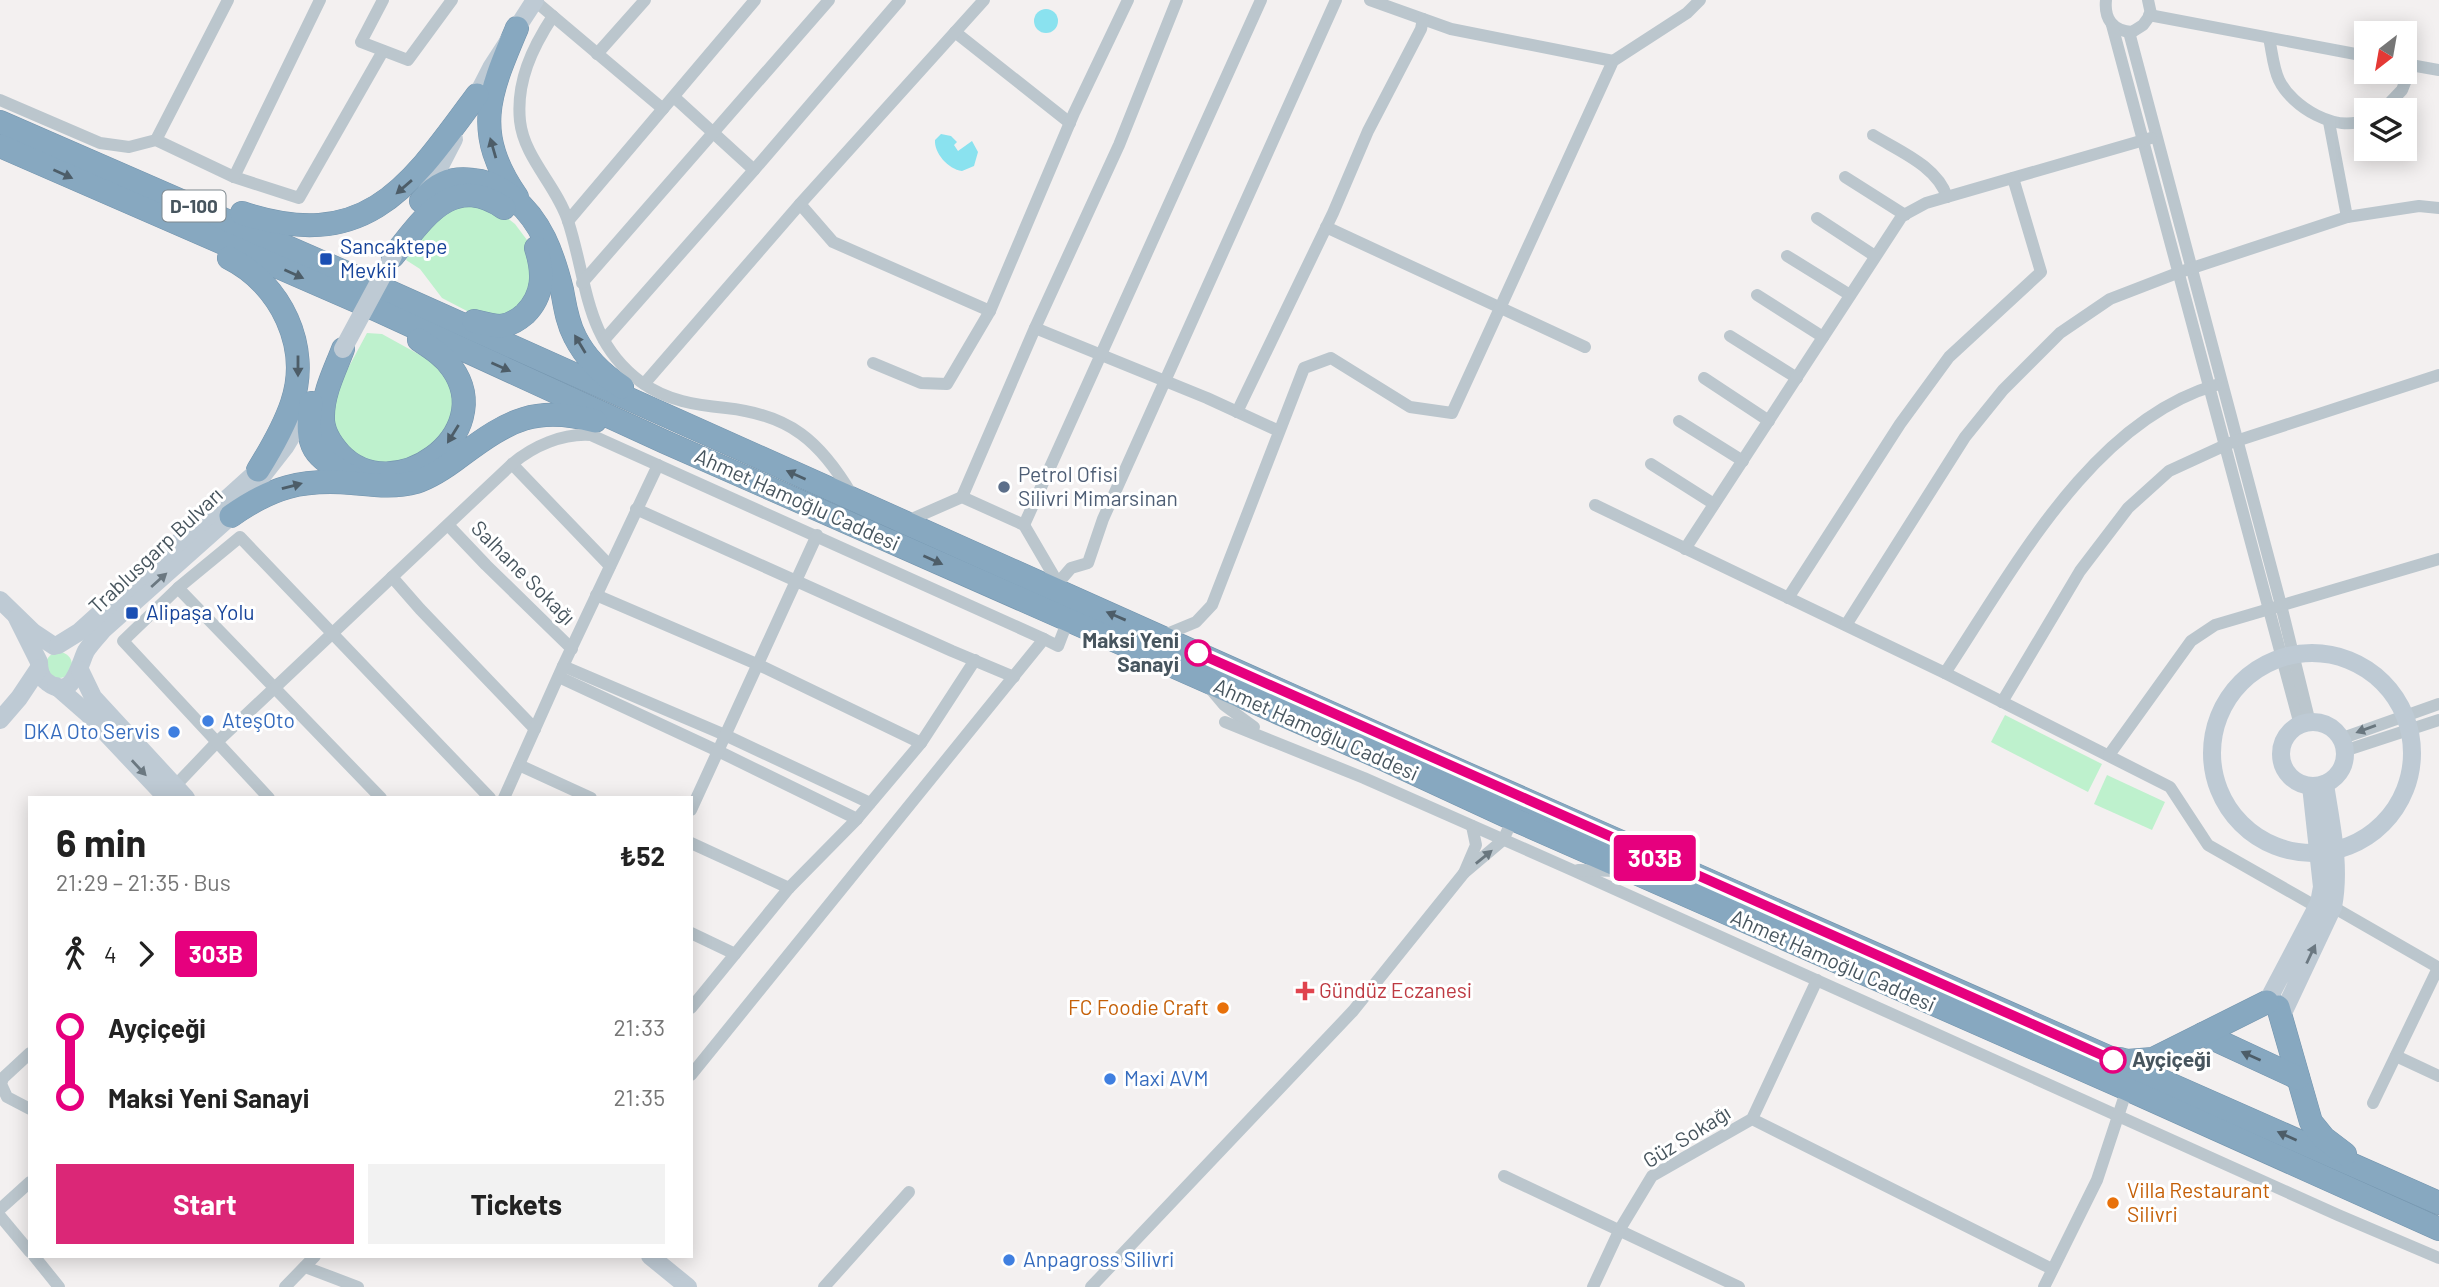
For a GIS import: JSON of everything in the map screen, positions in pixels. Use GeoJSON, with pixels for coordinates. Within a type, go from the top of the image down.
{"type":"FeatureCollection","features":[{"type":"Feature","properties":{"kind":"highway"},"geometry":{"type":"LineString","coordinates":[[517,28],[491,94],[488,125],[498,165],[544,236],[568,320],[574,335],[592,362],[608,378],[691,428]]}},
{"type":"Feature","properties":{"kind":"highway"},"geometry":{"type":"LineString","coordinates":[[145,184],[268,222],[299,226],[353,218],[397,193],[413,179],[477,95]]}},
{"type":"Feature","properties":{"kind":"highway","name":"Ahmet Hamoğlu Caddesi"},"geometry":{"type":"LineString","coordinates":[[0,122],[145,184],[665,442],[1201,678],[1508,830],[1630,870],[2439,1229]]}},
{"type":"Feature","properties":{"kind":"highway","name":"Ahmet Hamoğlu Caddesi"},"geometry":{"type":"LineString","coordinates":[[0,146],[138,206],[382,301],[691,428],[1061,588],[1449,766],[2439,1203]]}},
{"type":"Feature","properties":{"kind":"highway"},"geometry":{"type":"LineString","coordinates":[[421,201],[440,184],[463,179],[492,185],[525,208]]}},
{"type":"Feature","properties":{"kind":"highway"},"geometry":{"type":"LineString","coordinates":[[382,301],[438,306],[472,320],[501,326],[512,323],[531,308],[538,297],[541,284],[540,260],[522,225],[501,205],[476,196],[464,196],[440,203],[393,256]]}},
{"type":"Feature","properties":{"kind":"highway"},"geometry":{"type":"LineString","coordinates":[[138,206],[239,263],[263,282],[284,312],[297,349],[297,384],[283,426],[258,470]]}},
{"type":"Feature","properties":{"kind":"highway"},"geometry":{"type":"LineString","coordinates":[[343,349],[325,398],[322,418],[330,441],[336,449],[356,466],[384,472],[405,471],[432,460],[450,440],[462,417],[464,402],[458,379],[442,356],[382,301]]}},
{"type":"Feature","properties":{"kind":"highway"},"geometry":{"type":"LineString","coordinates":[[312,403],[308,431],[318,455],[352,478],[376,485]]}},
{"type":"Feature","properties":{"kind":"highway"},"geometry":{"type":"LineString","coordinates":[[231,516],[257,498],[302,483],[323,481],[401,485],[418,482],[449,465],[498,429],[543,413],[574,415],[665,442]]}},
{"type":"Feature","properties":{"kind":"highway"},"geometry":{"type":"LineString","coordinates":[[2091,1051],[2127,1061],[2153,1059],[2273,1004],[2311,1122],[2325,1138],[2353,1160],[2402,1187]]}},
{"type":"Feature","properties":{"kind":"highway"},"geometry":{"type":"LineString","coordinates":[[2203,1034],[2298,1078]]}},
{"type":"Feature","properties":{"kind":"main road","name":"Trablusgarp Bulvarı"},"geometry":{"type":"LineString","coordinates":[[80,667],[89,647],[104,629],[231,516],[285,447],[343,349],[477,95],[535,0]]}},
{"type":"Feature","properties":{"kind":"main road","name":"Trablusgarp Bulvarı"},"geometry":{"type":"LineString","coordinates":[[56,645],[79,632],[258,470],[312,403]]}},
{"type":"Feature","properties":{"kind":"main road"},"geometry":{"type":"LineString","coordinates":[[0,600],[33,632],[56,645],[73,650],[93,697],[174,795]]}},
{"type":"Feature","properties":{"kind":"main road"},"geometry":{"type":"LineString","coordinates":[[17,618],[43,678],[88,714],[174,795]]}},
{"type":"Feature","properties":{"kind":"main road"},"geometry":{"type":"LineString","coordinates":[[2,718],[19,698],[44,652],[56,645]]}},
{"type":"Feature","properties":{"kind":"main road"},"geometry":{"type":"LineString","coordinates":[[2324,652],[2365,667],[2384,684],[2405,723],[2412,760],[2410,779],[2402,800],[2388,819],[2370,835],[2345,850],[2298,854],[2279,848],[2249,831],[2223,798],[2214,769],[2212,748],[2216,722],[2227,700],[2243,680],[2261,667],[2287,656],[2324,652]]}},
{"type":"Feature","properties":{"kind":"main road"},"geometry":{"type":"LineString","coordinates":[[2,718],[54,686],[74,681],[80,667]]}},
{"type":"Feature","properties":{"kind":"main road"},"geometry":{"type":"LineString","coordinates":[[2305,724],[2330,728],[2342,745],[2340,771],[2318,785],[2292,778],[2281,760],[2284,740],[2305,724]]}},
{"type":"Feature","properties":{"kind":"main road"},"geometry":{"type":"LineString","coordinates":[[2273,1004],[2325,907],[2322,887],[2328,853],[2318,785]]}},
{"type":"Feature","properties":{"kind":"main road"},"geometry":{"type":"LineString","coordinates":[[652,1258],[688,1287]]}},
{"type":"Feature","properties":{"kind":"street"},"geometry":{"type":"LineString","coordinates":[[156,140],[228,0]]}},
{"type":"Feature","properties":{"kind":"street"},"geometry":{"type":"LineString","coordinates":[[234,177],[320,0]]}},
{"type":"Feature","properties":{"kind":"street"},"geometry":{"type":"LineString","coordinates":[[383,0],[361,42],[408,60],[452,0]]}},
{"type":"Feature","properties":{"kind":"street"},"geometry":{"type":"LineString","coordinates":[[535,0],[663,109]]}},
{"type":"Feature","properties":{"kind":"street"},"geometry":{"type":"LineString","coordinates":[[597,54],[645,0]]}},
{"type":"Feature","properties":{"kind":"street"},"geometry":{"type":"LineString","coordinates":[[568,221],[755,0]]}},
{"type":"Feature","properties":{"kind":"street"},"geometry":{"type":"LineString","coordinates":[[582,283],[829,0]]}},
{"type":"Feature","properties":{"kind":"street"},"geometry":{"type":"LineString","coordinates":[[604,340],[900,0]]}},
{"type":"Feature","properties":{"kind":"street"},"geometry":{"type":"LineString","coordinates":[[644,384],[800,204],[984,0]]}},
{"type":"Feature","properties":{"kind":"street"},"geometry":{"type":"LineString","coordinates":[[873,363],[921,383],[947,384],[990,311],[1070,123],[1128,0]]}},
{"type":"Feature","properties":{"kind":"street"},"geometry":{"type":"LineString","coordinates":[[904,522],[962,497],[1035,328],[1119,145],[1177,0]]}},
{"type":"Feature","properties":{"kind":"street"},"geometry":{"type":"LineString","coordinates":[[1024,525],[1261,0]]}},
{"type":"Feature","properties":{"kind":"street"},"geometry":{"type":"LineString","coordinates":[[1061,588],[1071,568],[1088,563],[1103,519],[1336,0]]}},
{"type":"Feature","properties":{"kind":"street"},"geometry":{"type":"LineString","coordinates":[[1370,0],[1451,29],[1614,61]]}},
{"type":"Feature","properties":{"kind":"street"},"geometry":{"type":"LineString","coordinates":[[1162,636],[1196,622],[1212,605],[1304,368],[1331,358],[1410,407],[1452,413],[1614,61],[1687,13],[1700,0]]}},
{"type":"Feature","properties":{"kind":"street"},"geometry":{"type":"LineString","coordinates":[[2106,0],[2106,16],[2112,25],[2193,268],[2281,605],[2287,656]]}},
{"type":"Feature","properties":{"kind":"street"},"geometry":{"type":"LineString","coordinates":[[2112,25],[2129,32],[2143,25],[2150,15],[2148,0]]}},
{"type":"Feature","properties":{"kind":"street"},"geometry":{"type":"LineString","coordinates":[[2150,15],[2354,54]]}},
{"type":"Feature","properties":{"kind":"street"},"geometry":{"type":"LineString","coordinates":[[552,16],[533,47],[525,69],[520,122],[533,157],[568,221],[595,326],[625,369],[644,384],[681,402],[750,412],[786,425],[818,446],[830,459],[855,501]]}},
{"type":"Feature","properties":{"kind":"street"},"geometry":{"type":"LineString","coordinates":[[1237,412],[1326,228],[1368,131],[1421,29],[1423,19]]}},
{"type":"Feature","properties":{"kind":"street"},"geometry":{"type":"LineString","coordinates":[[956,32],[1070,123]]}},
{"type":"Feature","properties":{"kind":"street"},"geometry":{"type":"LineString","coordinates":[[2129,32],[2180,272],[2209,387],[2268,609],[2287,656],[2305,724]]}},
{"type":"Feature","properties":{"kind":"street"},"geometry":{"type":"LineString","coordinates":[[2269,38],[2278,77],[2286,91],[2312,113],[2329,122],[2354,122]]}},
{"type":"Feature","properties":{"kind":"street"},"geometry":{"type":"LineString","coordinates":[[0,100],[100,143],[129,147],[156,140],[234,177],[299,198],[383,51]]}},
{"type":"Feature","properties":{"kind":"street"},"geometry":{"type":"LineString","coordinates":[[2417,66],[2439,70]]}},
{"type":"Feature","properties":{"kind":"street"},"geometry":{"type":"LineString","coordinates":[[674,97],[754,170]]}},
{"type":"Feature","properties":{"kind":"street"},"geometry":{"type":"LineString","coordinates":[[2329,122],[2347,217]]}},
{"type":"Feature","properties":{"kind":"street"},"geometry":{"type":"LineString","coordinates":[[1872,135],[1935,175],[1947,197]]}},
{"type":"Feature","properties":{"kind":"street"},"geometry":{"type":"LineString","coordinates":[[1685,549],[1875,256],[1905,215],[1926,203],[2151,138]]}},
{"type":"Feature","properties":{"kind":"street"},"geometry":{"type":"LineString","coordinates":[[1845,177],[1905,215]]}},
{"type":"Feature","properties":{"kind":"street"},"geometry":{"type":"LineString","coordinates":[[1788,598],[1900,424],[1949,357],[2041,272],[2013,178]]}},
{"type":"Feature","properties":{"kind":"street"},"geometry":{"type":"LineString","coordinates":[[800,204],[833,242],[990,311]]}},
{"type":"Feature","properties":{"kind":"street"},"geometry":{"type":"LineString","coordinates":[[1846,625],[1965,437],[2003,390],[2060,333],[2110,299],[2180,272],[2347,217],[2419,206],[2439,208]]}},
{"type":"Feature","properties":{"kind":"street"},"geometry":{"type":"LineString","coordinates":[[1817,218],[1875,256]]}},
{"type":"Feature","properties":{"kind":"street"},"geometry":{"type":"LineString","coordinates":[[1326,228],[1585,347]]}},
{"type":"Feature","properties":{"kind":"street"},"geometry":{"type":"LineString","coordinates":[[1787,256],[1850,295]]}},
{"type":"Feature","properties":{"kind":"street"},"geometry":{"type":"LineString","coordinates":[[1756,295],[1823,337]]}},
{"type":"Feature","properties":{"kind":"street"},"geometry":{"type":"LineString","coordinates":[[1035,328],[1279,431]]}},
{"type":"Feature","properties":{"kind":"street"},"geometry":{"type":"LineString","coordinates":[[1730,336],[1797,377]]}},
{"type":"Feature","properties":{"kind":"street"},"geometry":{"type":"LineString","coordinates":[[2002,702],[2080,571],[2127,508],[2169,471],[2238,440],[2439,375]]}},
{"type":"Feature","properties":{"kind":"street"},"geometry":{"type":"LineString","coordinates":[[1704,378],[1769,421]]}},
{"type":"Feature","properties":{"kind":"street"},"geometry":{"type":"LineString","coordinates":[[1945,673],[2025,552],[2082,475],[2133,430],[2166,407],[2223,383]]}},
{"type":"Feature","properties":{"kind":"street"},"geometry":{"type":"LineString","coordinates":[[1679,421],[1743,461]]}},
{"type":"Feature","properties":{"kind":"street"},"geometry":{"type":"LineString","coordinates":[[174,795],[217,742],[512,464],[557,438],[578,434],[591,435],[1058,646],[1068,620]]}},
{"type":"Feature","properties":{"kind":"street"},"geometry":{"type":"LineString","coordinates":[[512,464],[610,566]]}},
{"type":"Feature","properties":{"kind":"street"},"geometry":{"type":"LineString","coordinates":[[1651,464],[1714,504]]}},
{"type":"Feature","properties":{"kind":"street"},"geometry":{"type":"LineString","coordinates":[[505,796],[658,465]]}},
{"type":"Feature","properties":{"kind":"street"},"geometry":{"type":"LineString","coordinates":[[962,497],[1024,525],[1061,588]]}},
{"type":"Feature","properties":{"kind":"street"},"geometry":{"type":"LineString","coordinates":[[1595,505],[1945,673],[2170,787],[2208,845],[2439,968],[2373,1104]]}},
{"type":"Feature","properties":{"kind":"street"},"geometry":{"type":"LineString","coordinates":[[636,509],[1014,677]]}},
{"type":"Feature","properties":{"kind":"street","name":"Salhane Sokağı"},"geometry":{"type":"LineString","coordinates":[[448,525],[485,565],[572,649]]}},
{"type":"Feature","properties":{"kind":"street"},"geometry":{"type":"LineString","coordinates":[[693,806],[817,535]]}},
{"type":"Feature","properties":{"kind":"street"},"geometry":{"type":"LineString","coordinates":[[267,796],[123,641],[178,588],[240,537],[488,796]]}},
{"type":"Feature","properties":{"kind":"street"},"geometry":{"type":"LineString","coordinates":[[2109,755],[2191,640],[2215,625],[2439,559]]}},
{"type":"Feature","properties":{"kind":"street"},"geometry":{"type":"LineString","coordinates":[[392,577],[420,610],[535,729]]}},
{"type":"Feature","properties":{"kind":"street"},"geometry":{"type":"LineString","coordinates":[[178,588],[379,796]]}},
{"type":"Feature","properties":{"kind":"street"},"geometry":{"type":"LineString","coordinates":[[596,595],[758,665],[921,743]]}},
{"type":"Feature","properties":{"kind":"street"},"geometry":{"type":"LineString","coordinates":[[693,1072],[1044,639]]}},
{"type":"Feature","properties":{"kind":"street"},"geometry":{"type":"LineString","coordinates":[[693,1006],[789,888],[857,819],[921,743],[975,660]]}},
{"type":"Feature","properties":{"kind":"street"},"geometry":{"type":"LineString","coordinates":[[561,671],[725,735],[870,803]]}},
{"type":"Feature","properties":{"kind":"street"},"geometry":{"type":"LineString","coordinates":[[561,671],[857,819]]}},
{"type":"Feature","properties":{"kind":"street"},"geometry":{"type":"LineString","coordinates":[[1201,678],[1224,705],[1246,722],[1295,749]]}},
{"type":"Feature","properties":{"kind":"street"},"geometry":{"type":"LineString","coordinates":[[2342,745],[2405,723],[2439,705]]}},
{"type":"Feature","properties":{"kind":"street"},"geometry":{"type":"LineString","coordinates":[[2405,723],[2439,720]]}},
{"type":"Feature","properties":{"kind":"street"},"geometry":{"type":"LineString","coordinates":[[1225,722],[1295,749],[1472,826],[1508,830],[1570,869],[2439,1258]]}},
{"type":"Feature","properties":{"kind":"street"},"geometry":{"type":"LineString","coordinates":[[519,765],[587,796]]}},
{"type":"Feature","properties":{"kind":"street"},"geometry":{"type":"LineString","coordinates":[[1464,873],[1476,845],[1472,826]]}},
{"type":"Feature","properties":{"kind":"street"},"geometry":{"type":"LineString","coordinates":[[1091,1287],[1353,1011],[1464,873],[1508,830]]}},
{"type":"Feature","properties":{"kind":"street"},"geometry":{"type":"LineString","coordinates":[[693,845],[789,888]]}},
{"type":"Feature","properties":{"kind":"street"},"geometry":{"type":"LineString","coordinates":[[1570,869],[1630,870]]}},
{"type":"Feature","properties":{"kind":"street"},"geometry":{"type":"LineString","coordinates":[[693,934],[735,954]]}},
{"type":"Feature","properties":{"kind":"street","name":"Güz Sokağı"},"geometry":{"type":"LineString","coordinates":[[1593,1287],[1620,1229],[1652,1176],[1752,1119],[1817,980]]}},
{"type":"Feature","properties":{"kind":"street"},"geometry":{"type":"LineString","coordinates":[[28,1055],[3,1078],[1,1084],[7,1097],[28,1108]]}},
{"type":"Feature","properties":{"kind":"street"},"geometry":{"type":"LineString","coordinates":[[2396,1056],[2439,1076]]}},
{"type":"Feature","properties":{"kind":"street"},"geometry":{"type":"LineString","coordinates":[[2043,1287],[2097,1180],[2127,1089]]}},
{"type":"Feature","properties":{"kind":"street"},"geometry":{"type":"LineString","coordinates":[[1752,1119],[2052,1269]]}},
{"type":"Feature","properties":{"kind":"street"},"geometry":{"type":"LineString","coordinates":[[1504,1176],[1739,1287]]}},
{"type":"Feature","properties":{"kind":"street"},"geometry":{"type":"LineString","coordinates":[[0,1209],[28,1184]]}},
{"type":"Feature","properties":{"kind":"street"},"geometry":{"type":"LineString","coordinates":[[824,1287],[909,1192]]}},
{"type":"Feature","properties":{"kind":"street"},"geometry":{"type":"LineString","coordinates":[[0,1216],[28,1250]]}},
{"type":"Feature","properties":{"kind":"street"},"geometry":{"type":"LineString","coordinates":[[36,1258],[59,1287]]}},
{"type":"Feature","properties":{"kind":"street"},"geometry":{"type":"LineString","coordinates":[[288,1286],[311,1260],[358,1287]]}},
{"type":"Feature","properties":{"kind":"green space"},"geometry":{"type":"Polygon","coordinates":[[[470,203],[501,213],[515,224],[527,240],[535,261],[529,307],[490,323],[442,298],[420,269],[406,260],[422,232],[436,217],[470,203]]]}},
{"type":"Feature","properties":{"kind":"green space"},"geometry":{"type":"Polygon","coordinates":[[[367,333],[382,334],[431,361],[444,371],[460,397],[443,444],[383,470],[333,439],[331,400],[367,333]]]}},
{"type":"Feature","properties":{"kind":"green space"},"geometry":{"type":"Polygon","coordinates":[[[59,652],[68,656],[72,665],[68,674],[59,678],[50,674],[46,665],[50,656],[59,652]]]}},
{"type":"Feature","properties":{"kind":"green space"},"geometry":{"type":"Polygon","coordinates":[[[2005,715],[2102,764],[2088,792],[1991,742],[2005,715]]]}},
{"type":"Feature","properties":{"kind":"green space"},"geometry":{"type":"Polygon","coordinates":[[[2107,775],[2165,802],[2152,830],[2094,804],[2107,775]]]}},
{"type":"Feature","properties":{"kind":"water"},"geometry":{"type":"Polygon","coordinates":[[[1046,9],[1054,13],[1058,21],[1054,29],[1046,33],[1038,29],[1034,21],[1038,13],[1046,9]]]}},
{"type":"Feature","properties":{"kind":"water"},"geometry":{"type":"Polygon","coordinates":[[[941,134],[951,136],[957,142],[954,145],[958,151],[972,141],[978,152],[974,166],[962,171],[947,164],[935,145],[935,140],[941,134]]]}},
{"type":"Feature","properties":{"kind":"bus line","name":"303B"},"geometry":{"type":"LineString","coordinates":[[1198,653],[2113,1060]]}},
{"type":"Feature","properties":{"kind":"place","name":"Sancaktepe Mevkii"},"geometry":{"type":"Point","coordinates":[326,259]}},
{"type":"Feature","properties":{"kind":"place","name":"Petrol Ofisi Silivri Mimarsinan"},"geometry":{"type":"Point","coordinates":[1004,487]}},
{"type":"Feature","properties":{"kind":"place","name":"Alipaşa Yolu"},"geometry":{"type":"Point","coordinates":[132,613]}},
{"type":"Feature","properties":{"kind":"place","name":"Maksi Yeni Sanayi"},"geometry":{"type":"Point","coordinates":[1198,653]}},
{"type":"Feature","properties":{"kind":"place","name":"AteşOto"},"geometry":{"type":"Point","coordinates":[208,721]}},
{"type":"Feature","properties":{"kind":"place","name":"DKA Oto Servis"},"geometry":{"type":"Point","coordinates":[174,732]}},
{"type":"Feature","properties":{"kind":"place","name":"Gündüz Eczanesi"},"geometry":{"type":"Point","coordinates":[1305,991]}},
{"type":"Feature","properties":{"kind":"place","name":"FC Foodie Craft"},"geometry":{"type":"Point","coordinates":[1223,1008]}},
{"type":"Feature","properties":{"kind":"place","name":"Ayçiçeği"},"geometry":{"type":"Point","coordinates":[2113,1060]}},
{"type":"Feature","properties":{"kind":"place","name":"Maxi AVM"},"geometry":{"type":"Point","coordinates":[1110,1079]}},
{"type":"Feature","properties":{"kind":"place","name":"Villa Restaurant Silivri"},"geometry":{"type":"Point","coordinates":[2113,1203]}},
{"type":"Feature","properties":{"kind":"place","name":"Anpagross Silivri"},"geometry":{"type":"Point","coordinates":[1009,1260]}}]}
